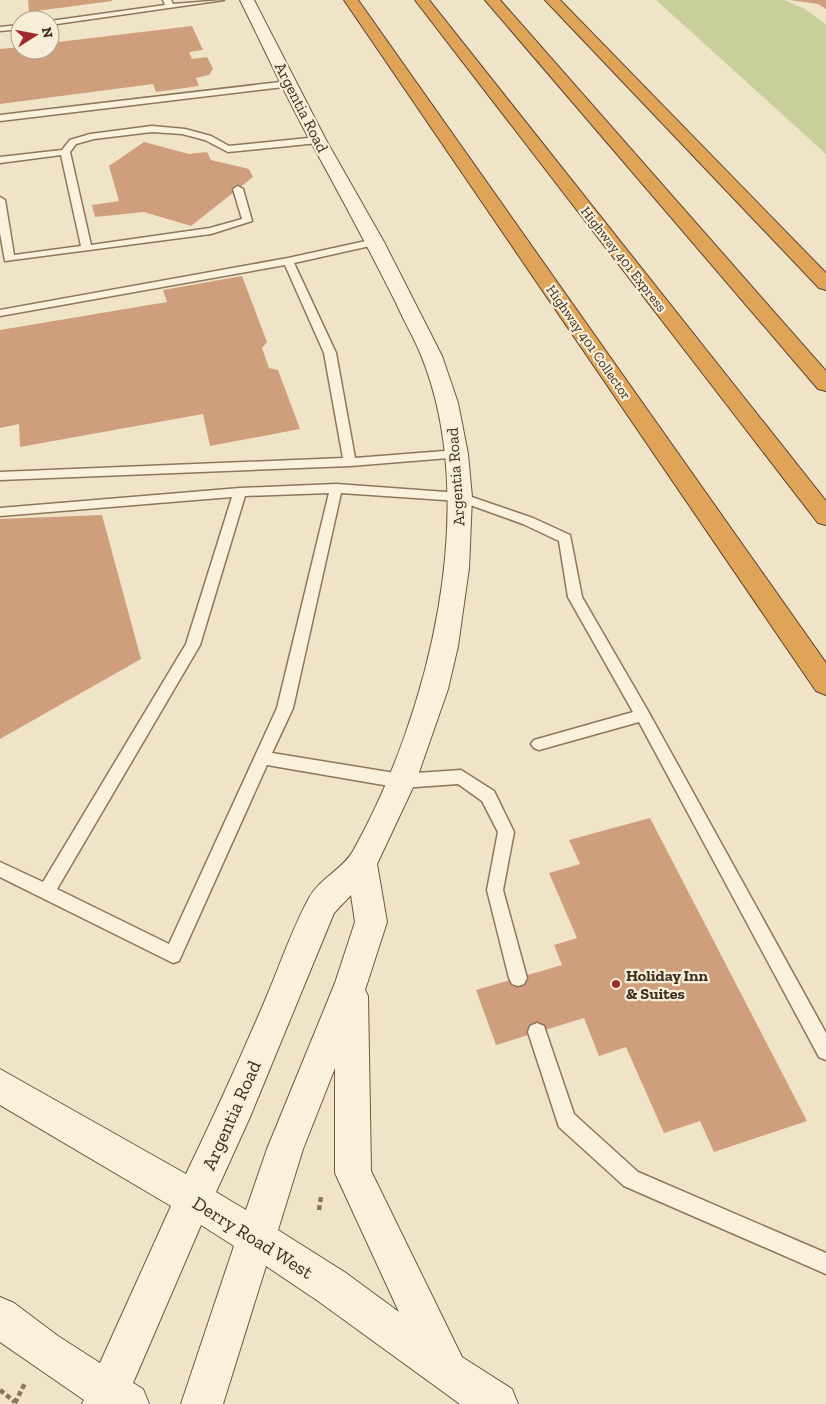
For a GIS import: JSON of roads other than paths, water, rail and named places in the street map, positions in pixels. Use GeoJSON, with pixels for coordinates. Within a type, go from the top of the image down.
{"type":"FeatureCollection","features":[{"type":"Feature","properties":{"kind":"highway","name":"Highway 401 Collector"},"geometry":{"type":"LineString","coordinates":[[351,0],[826,684]]}},
{"type":"Feature","properties":{"kind":"highway","name":"Highway 401 Express"},"geometry":{"type":"LineString","coordinates":[[422,0],[826,518]]}},
{"type":"Feature","properties":{"kind":"highway"},"geometry":{"type":"LineString","coordinates":[[492,0],[826,384]]}},
{"type":"Feature","properties":{"kind":"highway"},"geometry":{"type":"LineString","coordinates":[[552,0],[826,284]]}},
{"type":"Feature","properties":{"kind":"street","name":"Argentia Road"},"geometry":{"type":"LineString","coordinates":[[113,1400],[193,1199],[238,1105],[322,904],[362,864],[401,781],[428,707],[445,646],[457,568],[460,497],[457,454],[447,403],[432,356],[375,242],[318,140],[247,0]]}},
{"type":"Feature","properties":{"kind":"street"},"geometry":{"type":"LineString","coordinates":[[202,1404],[285,1149],[351,983],[371,922],[362,864]]}},
{"type":"Feature","properties":{"kind":"street"},"geometry":{"type":"LineString","coordinates":[[351,983],[353,1173],[449,1372]]}},
{"type":"Feature","properties":{"kind":"street","name":"Derry Road West"},"geometry":{"type":"LineString","coordinates":[[0,1086],[146,1169],[309,1272],[497,1404]]}},
{"type":"Feature","properties":{"kind":"street"},"geometry":{"type":"LineString","coordinates":[[0,1318],[113,1400]]}},
{"type":"Feature","properties":{"kind":"lane"},"geometry":{"type":"LineString","coordinates":[[60,21],[168,3],[220,0]]}},
{"type":"Feature","properties":{"kind":"lane"},"geometry":{"type":"LineString","coordinates":[[0,118],[289,84]]}},
{"type":"Feature","properties":{"kind":"lane"},"geometry":{"type":"LineString","coordinates":[[0,160],[65,152],[73,142],[93,136],[152,129],[208,138],[228,153],[318,140]]}},
{"type":"Feature","properties":{"kind":"lane"},"geometry":{"type":"LineString","coordinates":[[65,152],[87,249]]}},
{"type":"Feature","properties":{"kind":"lane"},"geometry":{"type":"LineString","coordinates":[[0,200],[9,259],[212,231],[247,221],[238,189]]}},
{"type":"Feature","properties":{"kind":"lane"},"geometry":{"type":"LineString","coordinates":[[0,313],[288,261],[375,242]]}},
{"type":"Feature","properties":{"kind":"lane"},"geometry":{"type":"LineString","coordinates":[[288,261],[330,353],[350,462]]}},
{"type":"Feature","properties":{"kind":"lane"},"geometry":{"type":"LineString","coordinates":[[0,476],[350,462],[457,454]]}},
{"type":"Feature","properties":{"kind":"lane"},"geometry":{"type":"LineString","coordinates":[[0,870],[174,956],[285,708],[336,488]]}},
{"type":"Feature","properties":{"kind":"lane"},"geometry":{"type":"LineString","coordinates":[[0,512],[240,492],[336,488],[460,497],[528,521],[565,538],[574,597],[643,715],[826,1051]]}},
{"type":"Feature","properties":{"kind":"lane"},"geometry":{"type":"LineString","coordinates":[[46,892],[194,645],[240,492]]}},
{"type":"Feature","properties":{"kind":"lane"},"geometry":{"type":"LineString","coordinates":[[539,744],[643,715]]}},
{"type":"Feature","properties":{"kind":"lane"},"geometry":{"type":"LineString","coordinates":[[262,758],[401,781],[461,778],[488,796],[506,832],[494,890],[518,978]]}},
{"type":"Feature","properties":{"kind":"lane"},"geometry":{"type":"LineString","coordinates":[[537,1032],[566,1120],[631,1179],[826,1264]]}},
{"type":"Feature","properties":{"kind":"place","name":"Holiday Inn & Suites"},"geometry":{"type":"Point","coordinates":[616,984]}}]}
